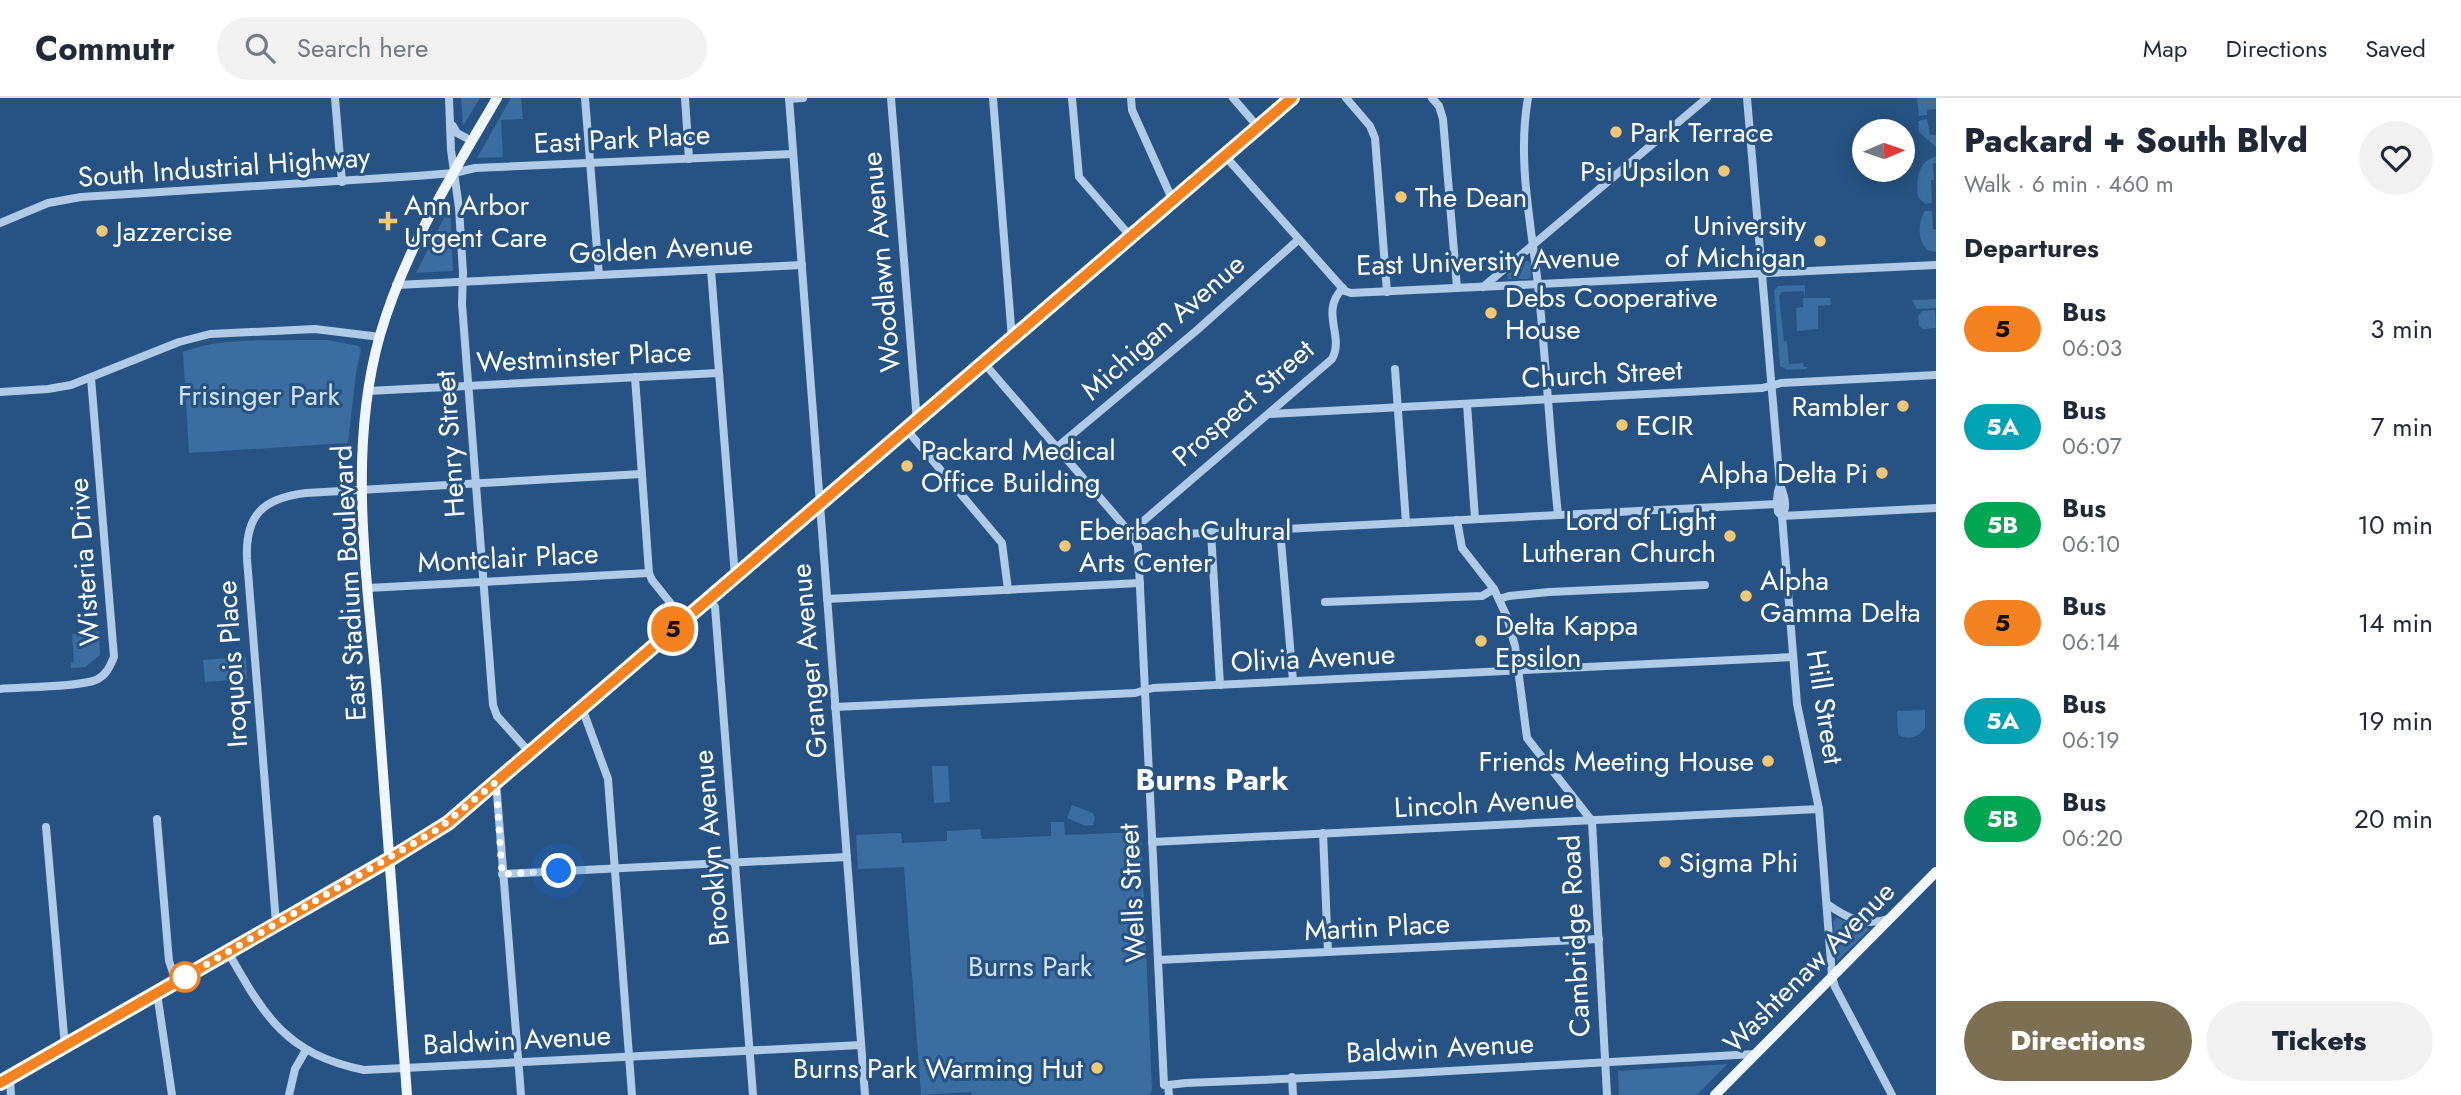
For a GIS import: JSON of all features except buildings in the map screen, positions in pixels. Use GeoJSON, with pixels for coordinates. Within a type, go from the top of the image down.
{"type":"FeatureCollection","features":[{"type":"Feature","properties":{"kind":"main road","name":"East Stadium Boulevard"},"geometry":{"type":"LineString","coordinates":[[407,1095],[368,588],[362,490],[363,426],[380,337],[396,285],[421,229],[496,98]]}},
{"type":"Feature","properties":{"kind":"main road"},"geometry":{"type":"LineString","coordinates":[[3,1081],[448,823],[1292,98]]}},
{"type":"Feature","properties":{"kind":"main road","name":"Washtenaw Avenue"},"geometry":{"type":"LineString","coordinates":[[1715,1095],[1936,872]]}},
{"type":"Feature","properties":{"kind":"street"},"geometry":{"type":"LineString","coordinates":[[335,98],[342,182]]}},
{"type":"Feature","properties":{"kind":"street","name":"Henry Street"},"geometry":{"type":"LineString","coordinates":[[449,98],[459,208],[475,484],[494,710],[530,753]]}},
{"type":"Feature","properties":{"kind":"street"},"geometry":{"type":"LineString","coordinates":[[585,98],[599,275]]}},
{"type":"Feature","properties":{"kind":"street"},"geometry":{"type":"LineString","coordinates":[[685,98],[689,159]]}},
{"type":"Feature","properties":{"kind":"street"},"geometry":{"type":"LineString","coordinates":[[789,99],[803,98]]}},
{"type":"Feature","properties":{"kind":"street","name":"Woodlawn Avenue"},"geometry":{"type":"LineString","coordinates":[[891,98],[917,422]]}},
{"type":"Feature","properties":{"kind":"street"},"geometry":{"type":"LineString","coordinates":[[993,98],[1012,339]]}},
{"type":"Feature","properties":{"kind":"street"},"geometry":{"type":"LineString","coordinates":[[1072,98],[1079,177],[1130,237]]}},
{"type":"Feature","properties":{"kind":"street"},"geometry":{"type":"LineString","coordinates":[[1131,98],[1132,110],[1172,201]]}},
{"type":"Feature","properties":{"kind":"street"},"geometry":{"type":"LineString","coordinates":[[1233,98],[1258,127]]}},
{"type":"Feature","properties":{"kind":"street"},"geometry":{"type":"LineString","coordinates":[[1346,98],[1370,125],[1375,138],[1387,292]]}},
{"type":"Feature","properties":{"kind":"street"},"geometry":{"type":"LineString","coordinates":[[1432,98],[1439,106],[1443,119],[1457,288]]}},
{"type":"Feature","properties":{"kind":"street"},"geometry":{"type":"LineString","coordinates":[[1528,98],[1525,114],[1525,172],[1538,284],[1558,514]]}},
{"type":"Feature","properties":{"kind":"street"},"geometry":{"type":"LineString","coordinates":[[1483,287],[1707,98]]}},
{"type":"Feature","properties":{"kind":"street","name":"Hill Street"},"geometry":{"type":"LineString","coordinates":[[1747,98],[1780,485],[1784,494],[1797,704],[1819,809],[1832,976],[1835,987],[1892,1095]]}},
{"type":"Feature","properties":{"kind":"street","name":"Granger Avenue"},"geometry":{"type":"LineString","coordinates":[[789,99],[865,1095]]}},
{"type":"Feature","properties":{"kind":"street"},"geometry":{"type":"LineString","coordinates":[[450,120],[457,133],[472,141]]}},
{"type":"Feature","properties":{"kind":"street","name":"East Park Place"},"geometry":{"type":"LineString","coordinates":[[454,173],[475,168],[793,154]]}},
{"type":"Feature","properties":{"kind":"street","name":"East University Avenue"},"geometry":{"type":"LineString","coordinates":[[1226,157],[1298,240],[1343,288],[1351,293],[1936,265]]}},
{"type":"Feature","properties":{"kind":"street","name":"South Industrial Highway"},"geometry":{"type":"LineString","coordinates":[[0,223],[48,203],[81,197],[454,173]]}},
{"type":"Feature","properties":{"kind":"street","name":"Michigan Avenue"},"geometry":{"type":"LineString","coordinates":[[1056,448],[1196,331],[1298,240]]}},
{"type":"Feature","properties":{"kind":"street","name":"Golden Avenue"},"geometry":{"type":"LineString","coordinates":[[396,285],[802,265]]}},
{"type":"Feature","properties":{"kind":"street"},"geometry":{"type":"LineString","coordinates":[[711,270],[735,577]]}},
{"type":"Feature","properties":{"kind":"street","name":"Prospect Street"},"geometry":{"type":"LineString","coordinates":[[1132,535],[1141,523],[1334,355],[1332,306],[1343,288]]}},
{"type":"Feature","properties":{"kind":"street"},"geometry":{"type":"LineString","coordinates":[[0,392],[48,389],[91,379],[179,342],[210,334],[315,329],[380,337]]}},
{"type":"Feature","properties":{"kind":"street","name":"Wells Street"},"geometry":{"type":"LineString","coordinates":[[984,363],[1132,535],[1138,546],[1164,1086],[1168,1090]]}},
{"type":"Feature","properties":{"kind":"street"},"geometry":{"type":"LineString","coordinates":[[1395,369],[1406,523]]}},
{"type":"Feature","properties":{"kind":"street","name":"Westminster Place"},"geometry":{"type":"LineString","coordinates":[[368,391],[718,373]]}},
{"type":"Feature","properties":{"kind":"street","name":"Church Street"},"geometry":{"type":"LineString","coordinates":[[1269,414],[1762,388],[1771,385],[1936,375]]}},
{"type":"Feature","properties":{"kind":"street"},"geometry":{"type":"LineString","coordinates":[[635,377],[649,573],[684,620]]}},
{"type":"Feature","properties":{"kind":"street","name":"Wisteria Drive"},"geometry":{"type":"LineString","coordinates":[[0,689],[96,680],[110,668],[114,657],[91,379]]}},
{"type":"Feature","properties":{"kind":"street"},"geometry":{"type":"LineString","coordinates":[[1467,404],[1475,519]]}},
{"type":"Feature","properties":{"kind":"street"},"geometry":{"type":"LineString","coordinates":[[907,430],[1002,543],[1007,590]]}},
{"type":"Feature","properties":{"kind":"street","name":"Iroquois Place"},"geometry":{"type":"LineString","coordinates":[[276,923],[247,559],[248,535],[256,514],[279,497],[642,474]]}},
{"type":"Feature","properties":{"kind":"street","name":"Hill Street"},"geometry":{"type":"LineString","coordinates":[[1780,485],[1777,493],[1778,512],[1784,514]]}},
{"type":"Feature","properties":{"kind":"street"},"geometry":{"type":"LineString","coordinates":[[1132,535],[1777,504]]}},
{"type":"Feature","properties":{"kind":"street"},"geometry":{"type":"LineString","coordinates":[[1784,514],[1936,508]]}},
{"type":"Feature","properties":{"kind":"street","name":"Cambridge Road"},"geometry":{"type":"LineString","coordinates":[[1457,520],[1461,548],[1494,589],[1513,634],[1527,738],[1592,821],[1607,1095]]}},
{"type":"Feature","properties":{"kind":"street"},"geometry":{"type":"LineString","coordinates":[[1280,529],[1293,681]]}},
{"type":"Feature","properties":{"kind":"street"},"geometry":{"type":"LineString","coordinates":[[1211,533],[1220,685]]}},
{"type":"Feature","properties":{"kind":"street","name":"Montclair Place"},"geometry":{"type":"LineString","coordinates":[[368,588],[649,573]]}},
{"type":"Feature","properties":{"kind":"street"},"geometry":{"type":"LineString","coordinates":[[827,599],[1140,583]]}},
{"type":"Feature","properties":{"kind":"street"},"geometry":{"type":"LineString","coordinates":[[1499,599],[1549,592],[1705,585]]}},
{"type":"Feature","properties":{"kind":"street"},"geometry":{"type":"LineString","coordinates":[[1325,602],[1482,596],[1494,589]]}},
{"type":"Feature","properties":{"kind":"street","name":"Brooklyn Avenue"},"geometry":{"type":"LineString","coordinates":[[708,599],[715,607],[753,1095]]}},
{"type":"Feature","properties":{"kind":"street","name":"Olivia Avenue"},"geometry":{"type":"LineString","coordinates":[[835,707],[1793,657]]}},
{"type":"Feature","properties":{"kind":"street"},"geometry":{"type":"LineString","coordinates":[[582,708],[608,779],[632,1095]]}},
{"type":"Feature","properties":{"kind":"street"},"geometry":{"type":"LineString","coordinates":[[496,782],[521,1095]]}},
{"type":"Feature","properties":{"kind":"street","name":"Lincoln Avenue"},"geometry":{"type":"LineString","coordinates":[[1152,842],[1819,809]]}},
{"type":"Feature","properties":{"kind":"street"},"geometry":{"type":"LineString","coordinates":[[157,819],[169,961],[176,981]]}},
{"type":"Feature","properties":{"kind":"street"},"geometry":{"type":"LineString","coordinates":[[47,827],[65,1047]]}},
{"type":"Feature","properties":{"kind":"street"},"geometry":{"type":"LineString","coordinates":[[1323,833],[1328,952]]}},
{"type":"Feature","properties":{"kind":"street"},"geometry":{"type":"LineString","coordinates":[[502,874],[847,857]]}},
{"type":"Feature","properties":{"kind":"street"},"geometry":{"type":"LineString","coordinates":[[1827,904],[1858,922],[1888,919]]}},
{"type":"Feature","properties":{"kind":"street","name":"Martin Place"},"geometry":{"type":"LineString","coordinates":[[1158,960],[1599,939]]}},
{"type":"Feature","properties":{"kind":"street","name":"Baldwin Avenue"},"geometry":{"type":"LineString","coordinates":[[228,952],[266,1014],[280,1030],[306,1050],[333,1062],[364,1070],[861,1045]]}},
{"type":"Feature","properties":{"kind":"street"},"geometry":{"type":"LineString","coordinates":[[157,993],[172,1095]]}},
{"type":"Feature","properties":{"kind":"street"},"geometry":{"type":"LineString","coordinates":[[289,1095],[295,1069],[306,1050]]}},
{"type":"Feature","properties":{"kind":"street","name":"Baldwin Avenue"},"geometry":{"type":"LineString","coordinates":[[1168,1090],[1292,1077],[1755,1054]]}},
{"type":"Feature","properties":{"kind":"street"},"geometry":{"type":"LineString","coordinates":[[1292,1077],[1293,1095]]}},
{"type":"Feature","properties":{"kind":"street"},"geometry":{"type":"LineString","coordinates":[[3,1081],[11,1095]]}},
{"type":"Feature","properties":{"kind":"green space"},"geometry":{"type":"Polygon","coordinates":[[[461,98],[480,98],[463,126],[461,98]]]}},
{"type":"Feature","properties":{"kind":"green space"},"geometry":{"type":"Polygon","coordinates":[[[511,98],[521,98],[523,119],[501,120],[503,157],[477,158],[511,98]]]}},
{"type":"Feature","properties":{"kind":"green space"},"geometry":{"type":"Polygon","coordinates":[[[1917,98],[1936,98],[1936,109],[1927,110],[1927,115],[1919,116],[1917,98]]]}},
{"type":"Feature","properties":{"kind":"green space"},"geometry":{"type":"Polygon","coordinates":[[[1927,119],[1930,135],[1936,135],[1936,147],[1919,132],[1918,121],[1927,119]]]}},
{"type":"Feature","properties":{"kind":"green space"},"geometry":{"type":"Polygon","coordinates":[[[1936,156],[1936,163],[1933,163],[1934,180],[1931,180],[1932,203],[1925,204],[1918,197],[1919,172],[1929,159],[1936,156]]]}},
{"type":"Feature","properties":{"kind":"green space"},"geometry":{"type":"Polygon","coordinates":[[[450,206],[453,271],[416,273],[450,206]]]}},
{"type":"Feature","properties":{"kind":"green space"},"geometry":{"type":"Polygon","coordinates":[[[1925,211],[1932,211],[1933,229],[1936,230],[1936,252],[1927,250],[1921,241],[1920,225],[1925,211]]]}},
{"type":"Feature","properties":{"kind":"green space"},"geometry":{"type":"Polygon","coordinates":[[[1523,261],[1531,263],[1531,277],[1508,279],[1507,275],[1523,261]]]}},
{"type":"Feature","properties":{"kind":"green space"},"geometry":{"type":"Polygon","coordinates":[[[1805,285],[1805,296],[1803,291],[1782,292],[1779,296],[1789,364],[1803,363],[1804,367],[1808,367],[1787,370],[1780,366],[1774,290],[1778,286],[1805,285]]]}},
{"type":"Feature","properties":{"kind":"green space"},"geometry":{"type":"Polygon","coordinates":[[[1803,298],[1830,298],[1831,305],[1818,306],[1818,329],[1797,331],[1796,308],[1803,307],[1803,298]]]}},
{"type":"Feature","properties":{"kind":"green space"},"geometry":{"type":"Polygon","coordinates":[[[1936,299],[1936,308],[1917,309],[1912,300],[1936,299]]]}},
{"type":"Feature","properties":{"kind":"green space"},"geometry":{"type":"Polygon","coordinates":[[[1935,310],[1936,328],[1923,329],[1919,326],[1918,316],[1922,311],[1935,310]]]}},
{"type":"Feature","properties":{"kind":"green space","name":"Frisinger Park"},"geometry":{"type":"Polygon","coordinates":[[[328,340],[359,346],[361,350],[348,443],[189,453],[183,352],[225,342],[328,340]]]}},
{"type":"Feature","properties":{"kind":"green space"},"geometry":{"type":"Polygon","coordinates":[[[99,631],[100,655],[85,667],[71,668],[71,663],[74,662],[72,634],[99,631]]]}},
{"type":"Feature","properties":{"kind":"green space"},"geometry":{"type":"Polygon","coordinates":[[[246,657],[247,679],[205,682],[203,660],[246,657]]]}},
{"type":"Feature","properties":{"kind":"green space"},"geometry":{"type":"Polygon","coordinates":[[[1925,710],[1925,728],[1922,731],[1913,737],[1898,735],[1897,711],[1925,710]]]}},
{"type":"Feature","properties":{"kind":"green space"},"geometry":{"type":"Polygon","coordinates":[[[932,766],[948,766],[950,802],[934,803],[932,766]]]}},
{"type":"Feature","properties":{"kind":"green space"},"geometry":{"type":"Polygon","coordinates":[[[1072,805],[1093,813],[1093,825],[1086,826],[1067,818],[1072,805]]]}},
{"type":"Feature","properties":{"kind":"green space","name":"Burns Park"},"geometry":{"type":"Polygon","coordinates":[[[1051,822],[1064,822],[1065,835],[1141,832],[1152,1090],[1150,1095],[972,1095],[971,1092],[921,1095],[904,867],[858,869],[856,835],[901,833],[902,843],[947,841],[947,831],[980,829],[982,839],[1051,836],[1051,822]]]}},
{"type":"Feature","properties":{"kind":"green space"},"geometry":{"type":"Polygon","coordinates":[[[1836,918],[1870,929],[1837,961],[1833,922],[1836,918]]]}},
{"type":"Feature","properties":{"kind":"green space"},"geometry":{"type":"Polygon","coordinates":[[[1727,1064],[1697,1095],[1619,1095],[1618,1071],[1727,1064]]]}},
{"type":"Feature","properties":{"kind":"bus line","name":"5"},"geometry":{"type":"LineString","coordinates":[[0,1083],[448,823],[1292,98]]}},
{"type":"Feature","properties":{"kind":"place","name":"Park Terrace"},"geometry":{"type":"Point","coordinates":[1616,132]}},
{"type":"Feature","properties":{"kind":"place","name":"Psi Upsilon"},"geometry":{"type":"Point","coordinates":[1724,171]}},
{"type":"Feature","properties":{"kind":"place","name":"The Dean"},"geometry":{"type":"Point","coordinates":[1401,197]}},
{"type":"Feature","properties":{"kind":"place","name":"Ann Arbor Urgent Care"},"geometry":{"type":"Point","coordinates":[388,221]}},
{"type":"Feature","properties":{"kind":"place","name":"Jazzercise"},"geometry":{"type":"Point","coordinates":[102,231]}},
{"type":"Feature","properties":{"kind":"place","name":"University of Michigan"},"geometry":{"type":"Point","coordinates":[1820,241]}},
{"type":"Feature","properties":{"kind":"place","name":"Debs Cooperative House"},"geometry":{"type":"Point","coordinates":[1491,313]}},
{"type":"Feature","properties":{"kind":"place","name":"Rambler"},"geometry":{"type":"Point","coordinates":[1903,406]}},
{"type":"Feature","properties":{"kind":"place","name":"ECIR"},"geometry":{"type":"Point","coordinates":[1622,425]}},
{"type":"Feature","properties":{"kind":"place","name":"Packard Medical Office Building"},"geometry":{"type":"Point","coordinates":[907,466]}},
{"type":"Feature","properties":{"kind":"place","name":"Alpha Delta Pi"},"geometry":{"type":"Point","coordinates":[1882,473]}},
{"type":"Feature","properties":{"kind":"place","name":"Lord of Light Lutheran Church"},"geometry":{"type":"Point","coordinates":[1730,536]}},
{"type":"Feature","properties":{"kind":"place","name":"Eberbach Cultural Arts Center"},"geometry":{"type":"Point","coordinates":[1065,546]}},
{"type":"Feature","properties":{"kind":"place","name":"Alpha Gamma Delta"},"geometry":{"type":"Point","coordinates":[1746,596]}},
{"type":"Feature","properties":{"kind":"place","name":"Delta Kappa Epsilon"},"geometry":{"type":"Point","coordinates":[1481,641]}},
{"type":"Feature","properties":{"kind":"place","name":"Friends Meeting House"},"geometry":{"type":"Point","coordinates":[1768,761]}},
{"type":"Feature","properties":{"kind":"place","name":"Sigma Phi"},"geometry":{"type":"Point","coordinates":[1665,862]}},
{"type":"Feature","properties":{"kind":"place","name":"Burns Park Warming Hut"},"geometry":{"type":"Point","coordinates":[1097,1068]}},
{"type":"Feature","properties":{"kind":"district","name":"Burns Park"},"geometry":{"type":"Point","coordinates":[1212,779]}},
{"type":"Feature","properties":{"kind":"route"},"geometry":{"type":"LineString","coordinates":[[185,977],[448,823],[496,782],[502,874],[559,871]]}}]}
